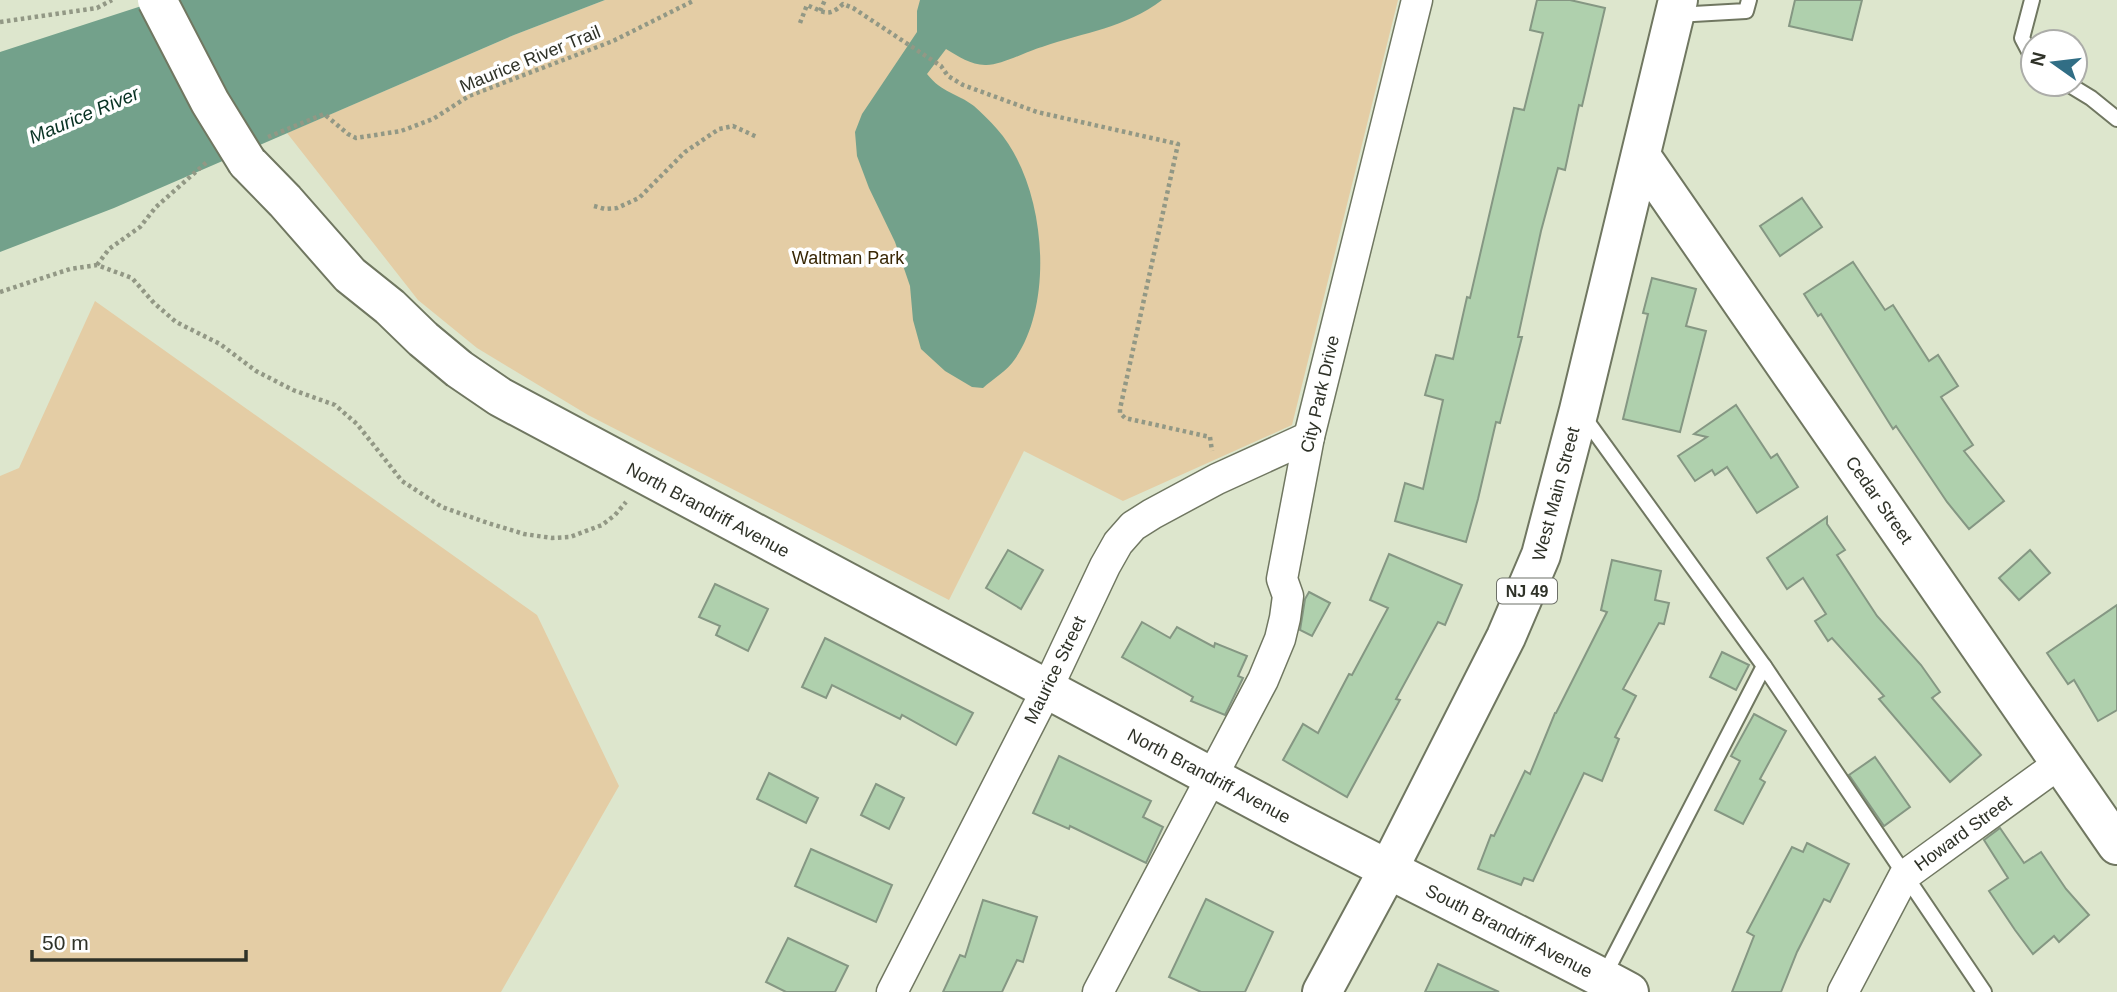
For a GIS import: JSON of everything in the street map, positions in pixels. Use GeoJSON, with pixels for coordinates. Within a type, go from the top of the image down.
{"type":"FeatureCollection","features":[{"type":"Feature","properties":{"kind":"main road","name":"North Brandriff Avenue"},"geometry":{"type":"LineString","coordinates":[[157,0],[210,102],[254,151],[285,201],[350,275],[459,369],[500,397],[638,472],[1046,691],[1388,870]]}},
{"type":"Feature","properties":{"kind":"main road","name":"West Main Street"},"geometry":{"type":"LineString","coordinates":[[1322,992],[1388,870],[1524,596],[1541,555],[1553,517],[1676,7]]}},
{"type":"Feature","properties":{"kind":"main road","name":"Cedar Street"},"geometry":{"type":"LineString","coordinates":[[1641,156],[2117,845]]}},
{"type":"Feature","properties":{"kind":"main road","name":"South Brandriff Avenue"},"geometry":{"type":"LineString","coordinates":[[1388,870],[1609,988]]}},
{"type":"Feature","properties":{"kind":"street","name":"City Park Drive"},"geometry":{"type":"LineString","coordinates":[[1211,777],[1263,680],[1280,639],[1289,596],[1282,579],[1309,437],[1417,0]]}},
{"type":"Feature","properties":{"kind":"street","name":"Maurice Street"},"geometry":{"type":"LineString","coordinates":[[892,992],[1046,691],[1118,543],[1133,526],[1152,514],[1309,437]]}},
{"type":"Feature","properties":{"kind":"street","name":"Howard Street"},"geometry":{"type":"LineString","coordinates":[[1843,992],[1904,876],[2060,763]]}},
{"type":"Feature","properties":{"kind":"street"},"geometry":{"type":"LineString","coordinates":[[1098,992],[1211,777]]}},
{"type":"Feature","properties":{"kind":"lane"},"geometry":{"type":"LineString","coordinates":[[1676,7],[1746,11],[1749,0]]}},
{"type":"Feature","properties":{"kind":"lane"},"geometry":{"type":"LineString","coordinates":[[2025,28],[2032,0]]}},
{"type":"Feature","properties":{"kind":"lane"},"geometry":{"type":"LineString","coordinates":[[2089,97],[2117,119]]}},
{"type":"Feature","properties":{"kind":"lane"},"geometry":{"type":"LineString","coordinates":[[1579,410],[1764,666],[1984,992]]}},
{"type":"Feature","properties":{"kind":"lane"},"geometry":{"type":"LineString","coordinates":[[1609,988],[1764,666]]}},
{"type":"Feature","properties":{"kind":"path"},"geometry":{"type":"LineString","coordinates":[[0,22],[97,9],[112,0]]}},
{"type":"Feature","properties":{"kind":"path","name":"Maurice River Trail"},"geometry":{"type":"LineString","coordinates":[[254,151],[324,114],[356,138],[401,131],[433,119],[469,96],[613,41],[695,0]]}},
{"type":"Feature","properties":{"kind":"path"},"geometry":{"type":"LineString","coordinates":[[820,11],[825,0]]}},
{"type":"Feature","properties":{"kind":"path"},"geometry":{"type":"LineString","coordinates":[[800,23],[807,5],[834,13],[843,4],[941,66],[947,76],[963,85],[1037,111],[1178,144],[1119,409],[1125,418],[1210,437],[1217,480]]}},
{"type":"Feature","properties":{"kind":"path"},"geometry":{"type":"LineString","coordinates":[[594,206],[617,208],[639,198],[671,164],[719,129],[733,126],[757,137]]}},
{"type":"Feature","properties":{"kind":"path"},"geometry":{"type":"LineString","coordinates":[[97,265],[109,249],[140,227],[156,207],[209,160]]}},
{"type":"Feature","properties":{"kind":"path"},"geometry":{"type":"LineString","coordinates":[[0,292],[70,269],[97,265],[132,278],[154,303],[176,322],[220,344],[256,371],[293,390],[335,405],[357,424],[402,481],[442,507],[524,534],[552,538],[570,537],[601,525],[625,504],[638,472]]}},
{"type":"Feature","properties":{"kind":"green space","name":"Waltman Park"},"geometry":{"type":"Polygon","coordinates":[[[605,0],[1398,0],[1292,425],[1123,501],[1024,451],[949,600],[588,415],[477,348],[418,300],[287,133],[514,35],[605,0]]]}},
{"type":"Feature","properties":{"kind":"green space"},"geometry":{"type":"Polygon","coordinates":[[[95,301],[537,615],[619,786],[501,992],[0,992],[0,476],[19,468],[95,301]]]}},
{"type":"Feature","properties":{"kind":"water","name":"Maurice River"},"geometry":{"type":"Polygon","coordinates":[[[160,0],[605,0],[514,35],[114,208],[0,252],[0,52],[160,0]]]}},
{"type":"Feature","properties":{"kind":"water"},"geometry":{"type":"Polygon","coordinates":[[[920,0],[1162,0],[1119,23],[991,65],[965,60],[946,49],[927,74],[938,85],[974,106],[997,129],[1013,152],[1026,179],[1035,210],[1040,274],[1036,306],[1028,334],[1012,363],[983,388],[972,387],[945,371],[921,349],[913,320],[910,286],[895,242],[857,156],[855,132],[862,114],[917,32],[920,0]]]}},
{"type":"Feature","properties":{"kind":"building"},"geometry":{"type":"Polygon","coordinates":[[[1537,0],[1570,0],[1605,8],[1565,170],[1558,168],[1541,231],[1518,337],[1522,337],[1500,423],[1496,422],[1466,542],[1395,521],[1405,483],[1423,489],[1443,400],[1425,395],[1436,355],[1453,359],[1467,297],[1470,298],[1514,108],[1524,110],[1543,33],[1530,30],[1537,0]]]}},
{"type":"Feature","properties":{"kind":"building"},"geometry":{"type":"Polygon","coordinates":[[[1795,0],[1862,0],[1852,40],[1789,26],[1795,0]]]}},
{"type":"Feature","properties":{"kind":"building"},"geometry":{"type":"Polygon","coordinates":[[[1802,198],[1822,227],[1780,256],[1760,226],[1802,198]]]}},
{"type":"Feature","properties":{"kind":"building"},"geometry":{"type":"Polygon","coordinates":[[[1853,262],[1885,310],[1893,305],[1929,361],[1938,355],[1958,386],[1941,397],[1973,445],[1964,451],[2004,501],[1969,529],[1947,502],[1896,426],[1893,429],[1821,314],[1818,316],[1804,294],[1853,262]]]}},
{"type":"Feature","properties":{"kind":"building"},"geometry":{"type":"Polygon","coordinates":[[[1652,278],[1696,289],[1686,326],[1706,331],[1680,432],[1623,419],[1648,314],[1643,313],[1652,278]]]}},
{"type":"Feature","properties":{"kind":"building"},"geometry":{"type":"Polygon","coordinates":[[[1736,405],[1771,458],[1777,454],[1798,487],[1757,513],[1727,467],[1715,475],[1712,470],[1695,481],[1678,456],[1707,437],[1694,434],[1736,405]]]}},
{"type":"Feature","properties":{"kind":"building"},"geometry":{"type":"Polygon","coordinates":[[[1827,517],[1827,524],[1845,550],[1837,555],[1877,616],[1921,665],[1940,692],[1932,698],[1981,755],[1950,782],[1879,699],[1884,696],[1832,638],[1828,641],[1815,621],[1826,614],[1803,578],[1787,589],[1767,558],[1827,517]]]}},
{"type":"Feature","properties":{"kind":"building"},"geometry":{"type":"Polygon","coordinates":[[[1008,550],[1043,570],[1021,609],[986,588],[1008,550]]]}},
{"type":"Feature","properties":{"kind":"building"},"geometry":{"type":"Polygon","coordinates":[[[2030,550],[2050,573],[2019,600],[1999,578],[2030,550]]]}},
{"type":"Feature","properties":{"kind":"building"},"geometry":{"type":"Polygon","coordinates":[[[1389,554],[1462,585],[1445,625],[1438,622],[1396,699],[1400,700],[1347,797],[1283,760],[1303,724],[1318,733],[1388,608],[1370,600],[1389,554]]]}},
{"type":"Feature","properties":{"kind":"building"},"geometry":{"type":"Polygon","coordinates":[[[1612,560],[1661,571],[1655,600],[1669,603],[1664,624],[1659,623],[1623,689],[1636,696],[1615,737],[1619,739],[1602,781],[1584,773],[1533,881],[1524,878],[1521,885],[1478,869],[1491,835],[1494,836],[1525,771],[1530,774],[1555,713],[1607,612],[1601,610],[1612,560]]]}},
{"type":"Feature","properties":{"kind":"building"},"geometry":{"type":"Polygon","coordinates":[[[715,584],[768,609],[748,651],[716,635],[720,626],[699,617],[715,584]]]}},
{"type":"Feature","properties":{"kind":"building"},"geometry":{"type":"Polygon","coordinates":[[[1309,592],[1330,603],[1312,636],[1300,630],[1305,599],[1309,592]]]}},
{"type":"Feature","properties":{"kind":"building"},"geometry":{"type":"Polygon","coordinates":[[[2117,605],[2117,710],[2098,721],[2074,680],[2068,684],[2047,653],[2117,605]]]}},
{"type":"Feature","properties":{"kind":"building"},"geometry":{"type":"Polygon","coordinates":[[[1142,622],[1170,638],[1177,627],[1214,647],[1215,643],[1247,656],[1238,676],[1243,678],[1225,715],[1191,701],[1193,697],[1122,657],[1142,622]]]}},
{"type":"Feature","properties":{"kind":"building"},"geometry":{"type":"Polygon","coordinates":[[[825,638],[973,713],[956,745],[902,715],[900,719],[832,685],[826,698],[802,687],[825,638]]]}},
{"type":"Feature","properties":{"kind":"building"},"geometry":{"type":"Polygon","coordinates":[[[1722,652],[1749,665],[1736,690],[1710,677],[1722,652]]]}},
{"type":"Feature","properties":{"kind":"building"},"geometry":{"type":"Polygon","coordinates":[[[1754,714],[1786,731],[1760,779],[1765,782],[1743,824],[1715,810],[1740,761],[1731,756],[1754,714]]]}},
{"type":"Feature","properties":{"kind":"building"},"geometry":{"type":"Polygon","coordinates":[[[1059,756],[1151,801],[1143,817],[1163,827],[1146,863],[1070,826],[1069,829],[1033,813],[1059,756]]]}},
{"type":"Feature","properties":{"kind":"building"},"geometry":{"type":"Polygon","coordinates":[[[1875,757],[1910,807],[1884,826],[1849,775],[1875,757]]]}},
{"type":"Feature","properties":{"kind":"building"},"geometry":{"type":"Polygon","coordinates":[[[769,773],[818,798],[806,823],[757,799],[769,773]]]}},
{"type":"Feature","properties":{"kind":"building"},"geometry":{"type":"Polygon","coordinates":[[[876,784],[904,798],[889,829],[861,815],[876,784]]]}},
{"type":"Feature","properties":{"kind":"building"},"geometry":{"type":"Polygon","coordinates":[[[2000,828],[2024,863],[2041,852],[2066,889],[2089,915],[2059,942],[2054,936],[2033,954],[1989,891],[2008,878],[1984,840],[2000,828]]]}},
{"type":"Feature","properties":{"kind":"building"},"geometry":{"type":"Polygon","coordinates":[[[1807,843],[1849,864],[1830,902],[1824,899],[1797,952],[1781,992],[1732,992],[1754,936],[1747,932],[1792,847],[1803,852],[1807,843]]]}},
{"type":"Feature","properties":{"kind":"building"},"geometry":{"type":"Polygon","coordinates":[[[811,849],[892,885],[876,922],[795,886],[811,849]]]}},
{"type":"Feature","properties":{"kind":"building"},"geometry":{"type":"Polygon","coordinates":[[[1206,899],[1273,932],[1245,992],[1201,992],[1169,977],[1206,899]]]}},
{"type":"Feature","properties":{"kind":"building"},"geometry":{"type":"Polygon","coordinates":[[[983,900],[1037,917],[1023,962],[1017,960],[1002,992],[943,992],[960,955],[965,957],[983,900]]]}},
{"type":"Feature","properties":{"kind":"building"},"geometry":{"type":"Polygon","coordinates":[[[788,938],[848,966],[835,992],[786,992],[766,982],[788,938]]]}},
{"type":"Feature","properties":{"kind":"building"},"geometry":{"type":"Polygon","coordinates":[[[1438,964],[1499,992],[1425,992],[1438,964]]]}}]}
